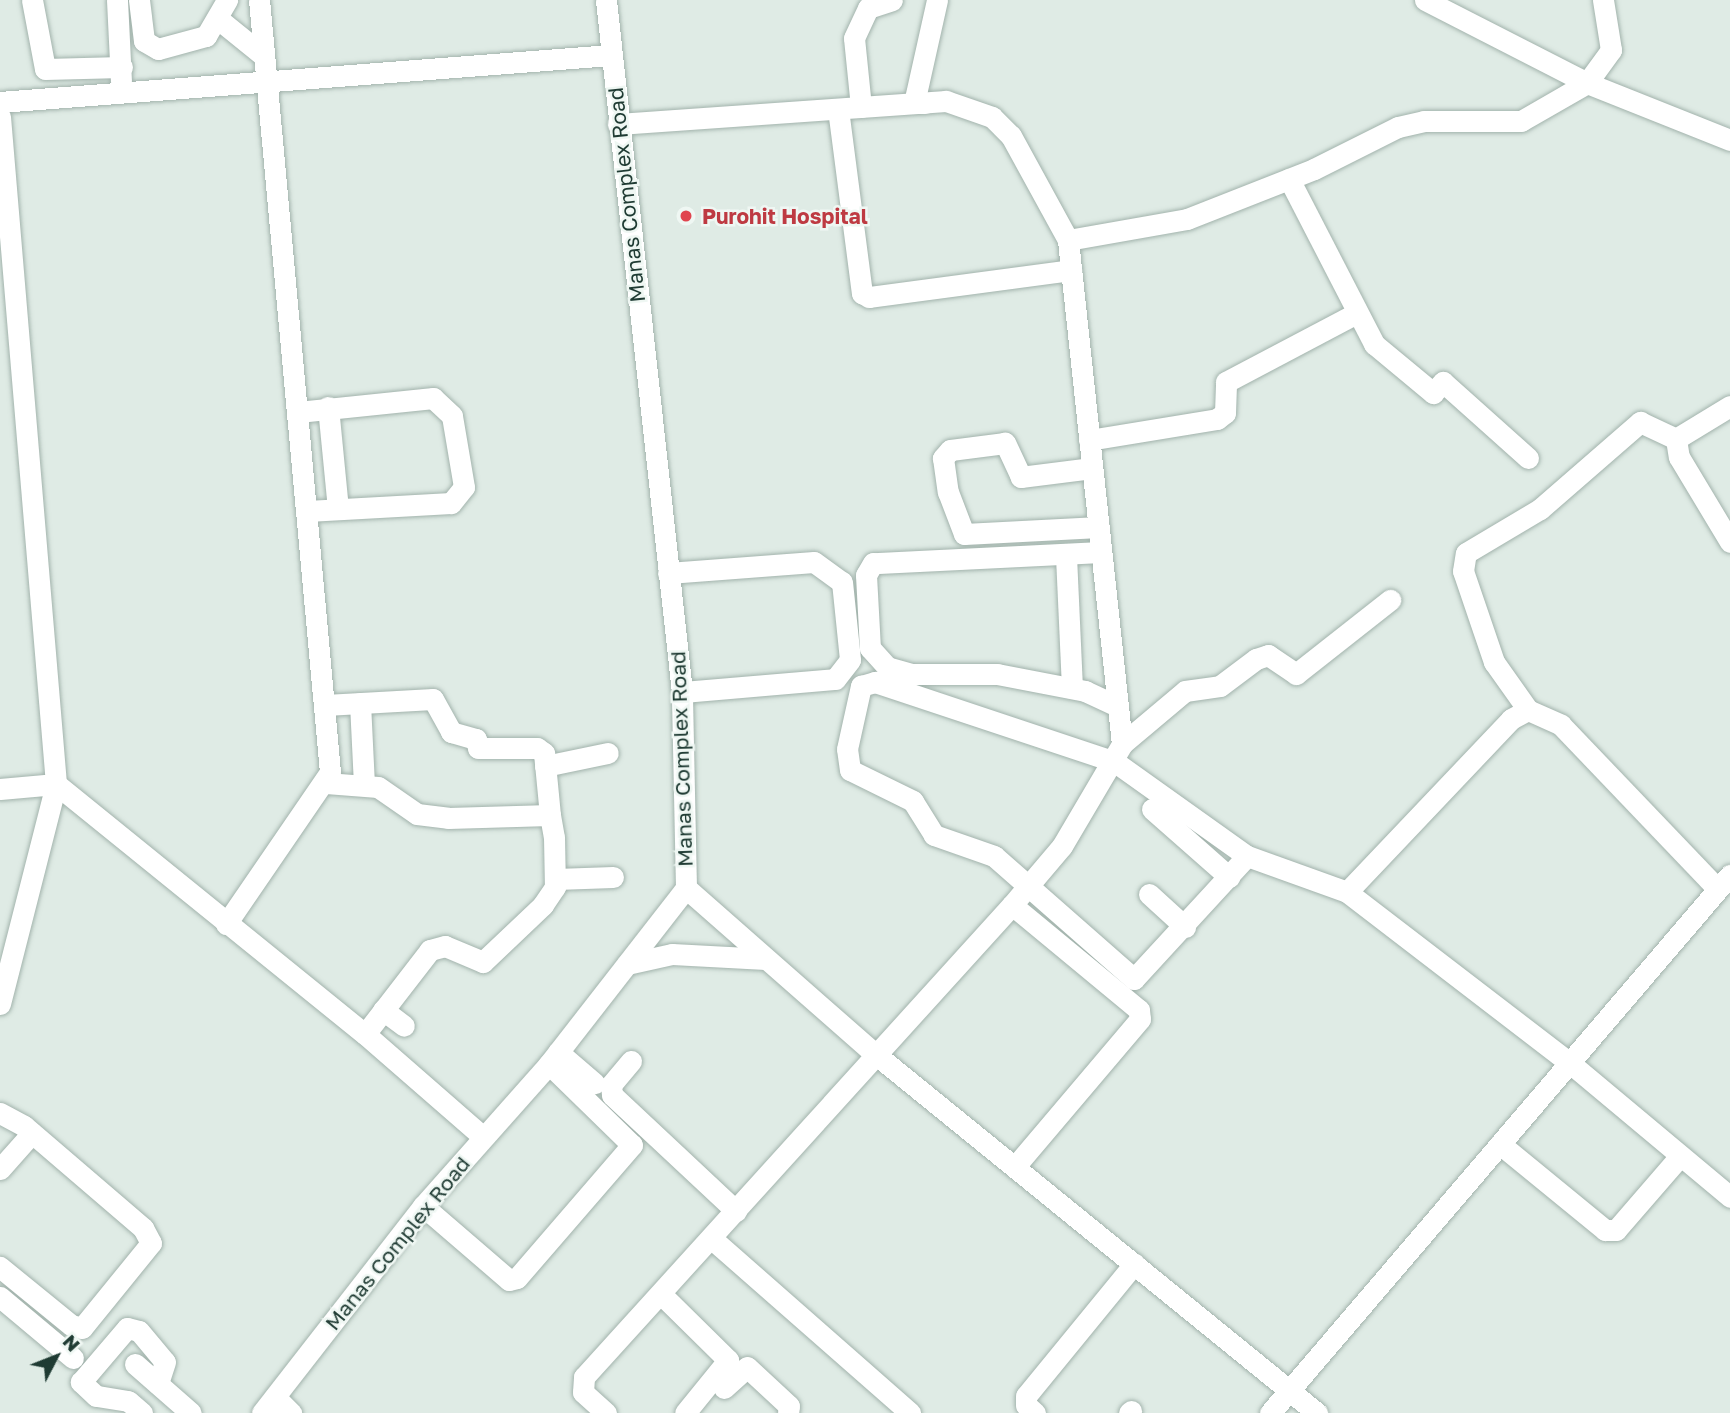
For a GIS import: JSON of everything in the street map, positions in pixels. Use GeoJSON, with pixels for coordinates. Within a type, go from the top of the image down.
{"type":"FeatureCollection","features":[{"type":"Feature","properties":{"kind":"street"},"geometry":{"type":"LineString","coordinates":[[32,0],[45,68],[122,67]]}},
{"type":"Feature","properties":{"kind":"street"},"geometry":{"type":"LineString","coordinates":[[117,0],[122,94]]}},
{"type":"Feature","properties":{"kind":"street"},"geometry":{"type":"LineString","coordinates":[[139,0],[144,41],[158,49],[206,36],[222,9],[264,56]]}},
{"type":"Feature","properties":{"kind":"street"},"geometry":{"type":"LineString","coordinates":[[226,924],[326,783],[330,755],[259,0]]}},
{"type":"Feature","properties":{"kind":"street","name":"Manas Complex Road"},"geometry":{"type":"LineString","coordinates":[[269,1405],[423,1206],[553,1058],[686,888],[682,692],[606,0]]}},
{"type":"Feature","properties":{"kind":"street"},"geometry":{"type":"LineString","coordinates":[[861,107],[854,38],[868,8],[892,0]]}},
{"type":"Feature","properties":{"kind":"street"},"geometry":{"type":"LineString","coordinates":[[914,103],[937,0]]}},
{"type":"Feature","properties":{"kind":"street"},"geometry":{"type":"LineString","coordinates":[[1424,0],[1587,83],[1730,140]]}},
{"type":"Feature","properties":{"kind":"street"},"geometry":{"type":"LineString","coordinates":[[1068,240],[1186,219],[1289,179],[1398,127],[1424,121],[1521,121],[1587,83],[1611,50],[1603,0]]}},
{"type":"Feature","properties":{"kind":"street"},"geometry":{"type":"LineString","coordinates":[[0,102],[267,85],[611,55]]}},
{"type":"Feature","properties":{"kind":"street"},"geometry":{"type":"LineString","coordinates":[[618,124],[914,103],[955,103],[992,117],[1011,136],[1068,240],[1117,706],[1119,753]]}},
{"type":"Feature","properties":{"kind":"street"},"geometry":{"type":"LineString","coordinates":[[838,109],[862,293],[869,297],[1071,270]]}},
{"type":"Feature","properties":{"kind":"street"},"geometry":{"type":"LineString","coordinates":[[0,117],[56,784],[0,1004]]}},
{"type":"Feature","properties":{"kind":"street"},"geometry":{"type":"LineString","coordinates":[[1289,179],[1374,344],[1433,393],[1443,382],[1528,458]]}},
{"type":"Feature","properties":{"kind":"street"},"geometry":{"type":"LineString","coordinates":[[1089,440],[1217,419],[1225,414],[1226,382],[1357,313]]}},
{"type":"Feature","properties":{"kind":"street"},"geometry":{"type":"LineString","coordinates":[[298,412],[433,398],[444,404],[452,416],[464,488],[451,503],[307,511]]}},
{"type":"Feature","properties":{"kind":"street"},"geometry":{"type":"LineString","coordinates":[[1676,439],[1730,406]]}},
{"type":"Feature","properties":{"kind":"street"},"geometry":{"type":"LineString","coordinates":[[328,407],[338,509]]}},
{"type":"Feature","properties":{"kind":"street"},"geometry":{"type":"LineString","coordinates":[[1270,1413],[1724,881],[1561,725],[1528,710],[1494,662],[1463,571],[1466,553],[1540,509],[1640,422],[1676,439]]}},
{"type":"Feature","properties":{"kind":"street"},"geometry":{"type":"LineString","coordinates":[[1676,439],[1679,457],[1730,542]]}},
{"type":"Feature","properties":{"kind":"street"},"geometry":{"type":"LineString","coordinates":[[1092,468],[1021,477],[1005,443],[950,450],[943,458],[948,492],[964,534],[1099,527]]}},
{"type":"Feature","properties":{"kind":"street"},"geometry":{"type":"LineString","coordinates":[[1101,552],[1066,556],[873,563],[866,575],[870,648],[887,667],[911,674],[997,674],[1072,688],[1117,706]]}},
{"type":"Feature","properties":{"kind":"street"},"geometry":{"type":"LineString","coordinates":[[1066,556],[1072,688]]}},
{"type":"Feature","properties":{"kind":"street"},"geometry":{"type":"LineString","coordinates":[[668,573],[814,562],[842,582],[850,660],[835,679],[682,692]]}},
{"type":"Feature","properties":{"kind":"street"},"geometry":{"type":"LineString","coordinates":[[606,1413],[583,1392],[584,1377],[662,1294],[874,1053],[1012,905],[1062,846],[1119,753],[1185,691],[1220,685],[1256,659],[1268,655],[1296,674],[1390,600]]}},
{"type":"Feature","properties":{"kind":"street"},"geometry":{"type":"LineString","coordinates":[[1247,856],[1185,927],[1134,979],[994,856],[934,835],[913,801],[850,770],[847,749],[861,687],[874,682],[1119,753],[1247,856],[1347,892],[1570,1063],[1730,1197]]}},
{"type":"Feature","properties":{"kind":"street"},"geometry":{"type":"LineString","coordinates":[[326,705],[433,699],[451,732],[476,739],[478,747],[537,748],[544,753],[556,879],[543,905],[483,962],[445,946],[430,950],[365,1034]]}},
{"type":"Feature","properties":{"kind":"street"},"geometry":{"type":"LineString","coordinates":[[360,703],[364,784]]}},
{"type":"Feature","properties":{"kind":"street"},"geometry":{"type":"LineString","coordinates":[[1347,892],[1511,719],[1528,710]]}},
{"type":"Feature","properties":{"kind":"street"},"geometry":{"type":"LineString","coordinates":[[545,766],[608,753]]}},
{"type":"Feature","properties":{"kind":"street"},"geometry":{"type":"LineString","coordinates":[[326,783],[364,784],[417,814],[448,818],[550,814]]}},
{"type":"Feature","properties":{"kind":"street"},"geometry":{"type":"LineString","coordinates":[[0,789],[56,784],[365,1034],[483,1137]]}},
{"type":"Feature","properties":{"kind":"street"},"geometry":{"type":"LineString","coordinates":[[1152,808],[1229,877]]}},
{"type":"Feature","properties":{"kind":"street"},"geometry":{"type":"LineString","coordinates":[[556,879],[613,877]]}},
{"type":"Feature","properties":{"kind":"street"},"geometry":{"type":"LineString","coordinates":[[686,888],[874,1053],[1016,1165],[1317,1413]]}},
{"type":"Feature","properties":{"kind":"street"},"geometry":{"type":"LineString","coordinates":[[1149,894],[1185,927]]}},
{"type":"Feature","properties":{"kind":"street"},"geometry":{"type":"LineString","coordinates":[[1012,905],[1139,1010],[1140,1019],[1016,1165]]}},
{"type":"Feature","properties":{"kind":"street"},"geometry":{"type":"LineString","coordinates":[[627,964],[672,954],[766,959]]}},
{"type":"Feature","properties":{"kind":"street"},"geometry":{"type":"LineString","coordinates":[[383,1010],[404,1026]]}},
{"type":"Feature","properties":{"kind":"street"},"geometry":{"type":"LineString","coordinates":[[553,1058],[594,1083]]}},
{"type":"Feature","properties":{"kind":"street"},"geometry":{"type":"LineString","coordinates":[[423,1206],[509,1280],[517,1278],[632,1145],[553,1058]]}},
{"type":"Feature","properties":{"kind":"street"},"geometry":{"type":"LineString","coordinates":[[631,1061],[611,1085],[612,1095],[736,1211]]}},
{"type":"Feature","properties":{"kind":"street"},"geometry":{"type":"LineString","coordinates":[[0,1113],[32,1133],[143,1228],[151,1243],[82,1328],[71,1325],[0,1267]]}},
{"type":"Feature","properties":{"kind":"street"},"geometry":{"type":"LineString","coordinates":[[0,1169],[32,1133]]}},
{"type":"Feature","properties":{"kind":"street"},"geometry":{"type":"LineString","coordinates":[[1500,1144],[1605,1230],[1616,1230],[1680,1156]]}},
{"type":"Feature","properties":{"kind":"street"},"geometry":{"type":"LineString","coordinates":[[712,1238],[911,1413]]}},
{"type":"Feature","properties":{"kind":"street"},"geometry":{"type":"LineString","coordinates":[[1035,1413],[1026,1405],[1026,1396],[1134,1264]]}},
{"type":"Feature","properties":{"kind":"street"},"geometry":{"type":"LineString","coordinates":[[662,1294],[728,1360],[684,1413]]}},
{"type":"Feature","properties":{"kind":"street"},"geometry":{"type":"LineString","coordinates":[[0,1297],[73,1357]]}},
{"type":"Feature","properties":{"kind":"street"},"geometry":{"type":"LineString","coordinates":[[11,1325],[96,1396],[128,1401],[142,1413]]}},
{"type":"Feature","properties":{"kind":"street"},"geometry":{"type":"LineString","coordinates":[[81,1382],[127,1328],[139,1331],[164,1362],[158,1384]]}},
{"type":"Feature","properties":{"kind":"street"},"geometry":{"type":"LineString","coordinates":[[135,1364],[191,1413]]}},
{"type":"Feature","properties":{"kind":"street"},"geometry":{"type":"LineString","coordinates":[[701,1413],[747,1367],[789,1406],[788,1413]]}},
{"type":"Feature","properties":{"kind":"street"},"geometry":{"type":"LineString","coordinates":[[269,1405],[291,1413]]}},
{"type":"Feature","properties":{"kind":"place","name":"Purohit Hospital"},"geometry":{"type":"Point","coordinates":[686,216]}}]}
